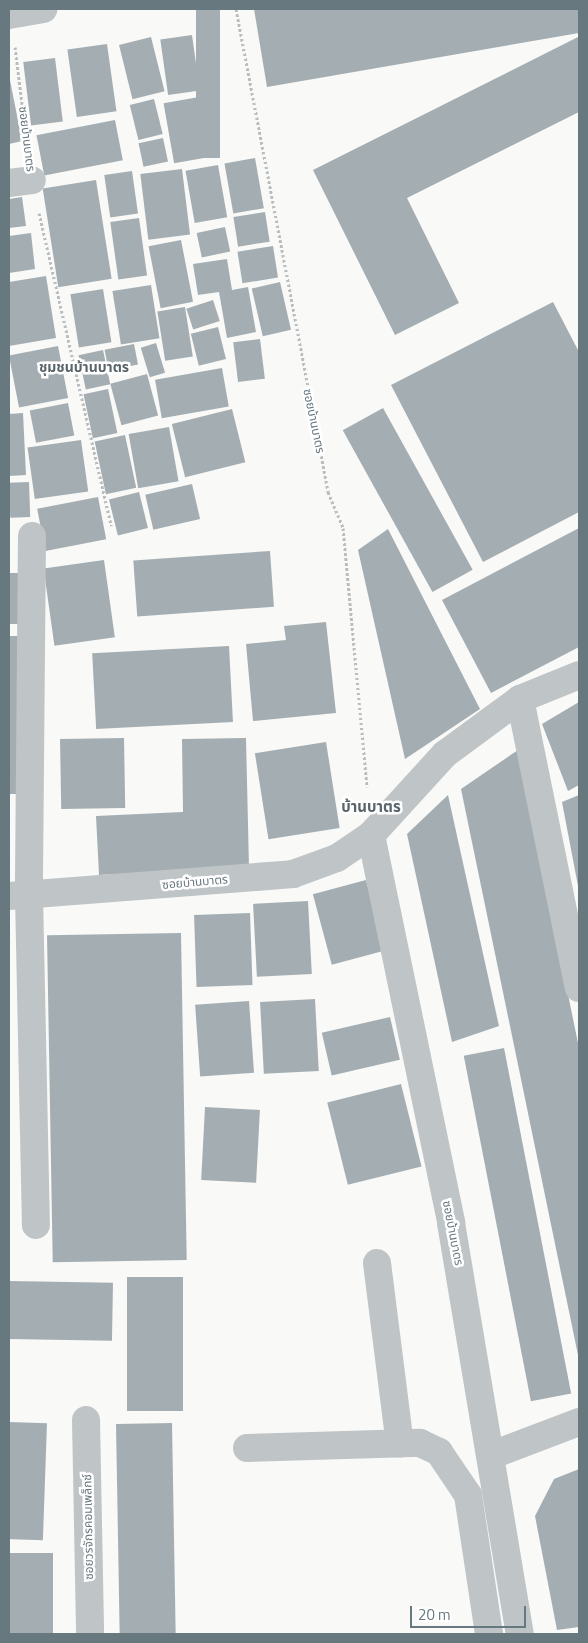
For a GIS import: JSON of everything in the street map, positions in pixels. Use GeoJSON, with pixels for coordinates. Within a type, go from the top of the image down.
{"type":"FeatureCollection","features":[{"type":"Feature","properties":{"kind":"street"},"geometry":{"type":"LineString","coordinates":[[10,15],[43,9]]}},
{"type":"Feature","properties":{"kind":"street"},"geometry":{"type":"LineString","coordinates":[[32,536],[19,895],[36,1224]]}},
{"type":"Feature","properties":{"kind":"street","name":"ซอยบ้านบาตร"},"geometry":{"type":"LineString","coordinates":[[19,895],[293,874],[337,858],[371,835],[445,754],[520,699],[579,675]]}},
{"type":"Feature","properties":{"kind":"street"},"geometry":{"type":"LineString","coordinates":[[520,699],[579,988]]}},
{"type":"Feature","properties":{"kind":"street","name":"ซอยบ้านบาตร"},"geometry":{"type":"LineString","coordinates":[[371,835],[451,1223],[492,1455],[520,1634]]}},
{"type":"Feature","properties":{"kind":"street"},"geometry":{"type":"LineString","coordinates":[[377,1262],[400,1444]]}},
{"type":"Feature","properties":{"kind":"street","name":"ซอยวรจักรคอมเพล็กซ์"},"geometry":{"type":"LineString","coordinates":[[86,1420],[90,1634]]}},
{"type":"Feature","properties":{"kind":"street"},"geometry":{"type":"LineString","coordinates":[[492,1455],[579,1422]]}},
{"type":"Feature","properties":{"kind":"street"},"geometry":{"type":"LineString","coordinates":[[247,1448],[420,1443],[439,1452],[468,1495],[489,1634]]}},
{"type":"Feature","properties":{"kind":"path","name":"ซอยบ้านบาตร"},"geometry":{"type":"LineString","coordinates":[[236,9],[326,483],[343,528],[371,835]]}},
{"type":"Feature","properties":{"kind":"path","name":"ซอยบ้านบาตร"},"geometry":{"type":"LineString","coordinates":[[10,15],[20,181],[111,526]]}},
{"type":"Feature","properties":{"kind":"building"},"geometry":{"type":"Polygon","coordinates":[[[196,9],[220,9],[220,158],[196,158],[196,9]]]}},
{"type":"Feature","properties":{"kind":"building"},"geometry":{"type":"Polygon","coordinates":[[[254,9],[579,9],[579,33],[267,87],[254,9]]]}},
{"type":"Feature","properties":{"kind":"building"},"geometry":{"type":"Polygon","coordinates":[[[192,35],[200,90],[168,95],[160,39],[192,35]]]}},
{"type":"Feature","properties":{"kind":"building"},"geometry":{"type":"Polygon","coordinates":[[[151,37],[165,91],[133,99],[119,45],[151,37]]]}},
{"type":"Feature","properties":{"kind":"building"},"geometry":{"type":"Polygon","coordinates":[[[578,37],[579,112],[407,198],[459,303],[395,335],[313,170],[578,37]]]}},
{"type":"Feature","properties":{"kind":"building"},"geometry":{"type":"Polygon","coordinates":[[[107,44],[116,111],[77,117],[67,50],[107,44]]]}},
{"type":"Feature","properties":{"kind":"building"},"geometry":{"type":"Polygon","coordinates":[[[55,58],[63,122],[31,125],[23,62],[55,58]]]}},
{"type":"Feature","properties":{"kind":"building"},"geometry":{"type":"Polygon","coordinates":[[[9,75],[22,141],[9,144],[9,75]]]}},
{"type":"Feature","properties":{"kind":"building"},"geometry":{"type":"Polygon","coordinates":[[[199,97],[210,157],[174,163],[164,103],[199,97]]]}},
{"type":"Feature","properties":{"kind":"building"},"geometry":{"type":"Polygon","coordinates":[[[154,99],[163,134],[138,140],[130,105],[154,99]]]}},
{"type":"Feature","properties":{"kind":"building"},"geometry":{"type":"Polygon","coordinates":[[[115,120],[123,160],[44,176],[36,135],[115,120]]]}},
{"type":"Feature","properties":{"kind":"building"},"geometry":{"type":"Polygon","coordinates":[[[163,138],[168,161],[144,167],[139,143],[163,138]]]}},
{"type":"Feature","properties":{"kind":"building"},"geometry":{"type":"Polygon","coordinates":[[[255,158],[264,208],[233,214],[224,163],[255,158]]]}},
{"type":"Feature","properties":{"kind":"building"},"geometry":{"type":"Polygon","coordinates":[[[218,165],[227,217],[195,223],[186,171],[218,165]]]}},
{"type":"Feature","properties":{"kind":"building"},"geometry":{"type":"Polygon","coordinates":[[[182,169],[190,235],[148,240],[140,174],[182,169]]]}},
{"type":"Feature","properties":{"kind":"building"},"geometry":{"type":"Polygon","coordinates":[[[132,171],[138,214],[110,217],[104,175],[132,171]]]}},
{"type":"Feature","properties":{"kind":"building"},"geometry":{"type":"Polygon","coordinates":[[[96,180],[112,279],[58,287],[43,188],[96,180]]]}},
{"type":"Feature","properties":{"kind":"building"},"geometry":{"type":"Polygon","coordinates":[[[22,197],[26,226],[9,228],[9,199],[22,197]]]}},
{"type":"Feature","properties":{"kind":"building"},"geometry":{"type":"Polygon","coordinates":[[[265,212],[270,242],[238,247],[233,217],[265,212]]]}},
{"type":"Feature","properties":{"kind":"building"},"geometry":{"type":"Polygon","coordinates":[[[139,218],[147,275],[118,279],[110,222],[139,218]]]}},
{"type":"Feature","properties":{"kind":"building"},"geometry":{"type":"Polygon","coordinates":[[[225,227],[230,251],[202,257],[197,233],[225,227]]]}},
{"type":"Feature","properties":{"kind":"building"},"geometry":{"type":"Polygon","coordinates":[[[31,233],[35,269],[9,273],[9,236],[31,233]]]}},
{"type":"Feature","properties":{"kind":"building"},"geometry":{"type":"Polygon","coordinates":[[[181,240],[193,302],[161,308],[149,246],[181,240]]]}},
{"type":"Feature","properties":{"kind":"building"},"geometry":{"type":"Polygon","coordinates":[[[273,246],[278,278],[242,283],[237,252],[273,246]]]}},
{"type":"Feature","properties":{"kind":"building"},"geometry":{"type":"Polygon","coordinates":[[[227,259],[232,290],[248,287],[256,332],[227,338],[219,292],[198,295],[193,264],[227,259]]]}},
{"type":"Feature","properties":{"kind":"building"},"geometry":{"type":"Polygon","coordinates":[[[46,276],[56,338],[9,346],[9,282],[46,276]]]}},
{"type":"Feature","properties":{"kind":"building"},"geometry":{"type":"Polygon","coordinates":[[[280,282],[291,330],[263,336],[252,289],[280,282]]]}},
{"type":"Feature","properties":{"kind":"building"},"geometry":{"type":"Polygon","coordinates":[[[151,285],[159,338],[121,344],[112,291],[151,285]]]}},
{"type":"Feature","properties":{"kind":"building"},"geometry":{"type":"Polygon","coordinates":[[[103,289],[111,342],[79,347],[70,294],[103,289]]]}},
{"type":"Feature","properties":{"kind":"building"},"geometry":{"type":"Polygon","coordinates":[[[213,300],[220,321],[193,330],[186,309],[213,300]]]}},
{"type":"Feature","properties":{"kind":"building"},"geometry":{"type":"Polygon","coordinates":[[[553,302],[579,352],[579,512],[483,562],[391,385],[553,302]]]}},
{"type":"Feature","properties":{"kind":"building"},"geometry":{"type":"Polygon","coordinates":[[[185,307],[193,356],[165,361],[157,311],[185,307]]]}},
{"type":"Feature","properties":{"kind":"building"},"geometry":{"type":"Polygon","coordinates":[[[218,327],[226,359],[199,366],[191,334],[218,327]]]}},
{"type":"Feature","properties":{"kind":"building"},"geometry":{"type":"Polygon","coordinates":[[[260,339],[265,379],[238,382],[233,342],[260,339]]]}},
{"type":"Feature","properties":{"kind":"building"},"geometry":{"type":"Polygon","coordinates":[[[156,343],[165,373],[150,377],[141,348],[156,343]]]}},
{"type":"Feature","properties":{"kind":"building"},"geometry":{"type":"Polygon","coordinates":[[[134,344],[138,365],[109,370],[105,350],[134,344]]]}},
{"type":"Feature","properties":{"kind":"building"},"geometry":{"type":"Polygon","coordinates":[[[58,346],[68,398],[19,408],[9,356],[58,346]]]}},
{"type":"Feature","properties":{"kind":"building"},"geometry":{"type":"Polygon","coordinates":[[[103,350],[110,384],[86,389],[79,355],[103,350]]]}},
{"type":"Feature","properties":{"kind":"building"},"geometry":{"type":"Polygon","coordinates":[[[222,368],[229,406],[162,418],[155,380],[222,368]]]}},
{"type":"Feature","properties":{"kind":"building"},"geometry":{"type":"Polygon","coordinates":[[[147,374],[158,416],[121,425],[110,384],[147,374]]]}},
{"type":"Feature","properties":{"kind":"building"},"geometry":{"type":"Polygon","coordinates":[[[108,389],[117,433],[93,438],[84,394],[108,389]]]}},
{"type":"Feature","properties":{"kind":"building"},"geometry":{"type":"Polygon","coordinates":[[[68,403],[74,435],[36,443],[30,410],[68,403]]]}},
{"type":"Feature","properties":{"kind":"building"},"geometry":{"type":"Polygon","coordinates":[[[383,408],[473,570],[432,592],[343,430],[383,408]]]}},
{"type":"Feature","properties":{"kind":"building"},"geometry":{"type":"Polygon","coordinates":[[[232,409],[245,462],[185,477],[172,424],[232,409]]]}},
{"type":"Feature","properties":{"kind":"building"},"geometry":{"type":"Polygon","coordinates":[[[23,413],[26,475],[9,476],[9,414],[23,413]]]}},
{"type":"Feature","properties":{"kind":"building"},"geometry":{"type":"Polygon","coordinates":[[[169,427],[179,481],[138,488],[129,434],[169,427]]]}},
{"type":"Feature","properties":{"kind":"building"},"geometry":{"type":"Polygon","coordinates":[[[125,435],[136,488],[106,494],[95,441],[125,435]]]}},
{"type":"Feature","properties":{"kind":"building"},"geometry":{"type":"Polygon","coordinates":[[[81,440],[88,491],[35,499],[28,448],[81,440]]]}},
{"type":"Feature","properties":{"kind":"building"},"geometry":{"type":"Polygon","coordinates":[[[29,482],[30,517],[10,518],[9,483],[29,482]]]}},
{"type":"Feature","properties":{"kind":"building"},"geometry":{"type":"Polygon","coordinates":[[[192,484],[200,519],[153,530],[145,495],[192,484]]]}},
{"type":"Feature","properties":{"kind":"building"},"geometry":{"type":"Polygon","coordinates":[[[139,492],[148,528],[118,535],[109,499],[139,492]]]}},
{"type":"Feature","properties":{"kind":"building"},"geometry":{"type":"Polygon","coordinates":[[[98,497],[106,539],[45,551],[37,509],[98,497]]]}},
{"type":"Feature","properties":{"kind":"building"},"geometry":{"type":"Polygon","coordinates":[[[579,528],[579,647],[491,693],[442,600],[579,528]]]}},
{"type":"Feature","properties":{"kind":"building"},"geometry":{"type":"Polygon","coordinates":[[[388,529],[480,709],[405,759],[358,550],[388,529]]]}},
{"type":"Feature","properties":{"kind":"building"},"geometry":{"type":"Polygon","coordinates":[[[270,551],[274,607],[137,616],[133,561],[270,551]]]}},
{"type":"Feature","properties":{"kind":"building"},"geometry":{"type":"Polygon","coordinates":[[[104,560],[115,637],[54,646],[44,568],[104,560]]]}},
{"type":"Feature","properties":{"kind":"building"},"geometry":{"type":"Polygon","coordinates":[[[9,573],[21,573],[21,624],[9,624],[9,573]]]}},
{"type":"Feature","properties":{"kind":"building"},"geometry":{"type":"Polygon","coordinates":[[[326,622],[336,713],[253,721],[246,644],[286,640],[284,626],[326,622]]]}},
{"type":"Feature","properties":{"kind":"building"},"geometry":{"type":"Polygon","coordinates":[[[9,636],[20,636],[17,794],[9,794],[9,636]]]}},
{"type":"Feature","properties":{"kind":"building"},"geometry":{"type":"Polygon","coordinates":[[[229,646],[233,722],[96,729],[92,653],[229,646]]]}},
{"type":"Feature","properties":{"kind":"building"},"geometry":{"type":"Polygon","coordinates":[[[579,702],[579,785],[568,791],[542,724],[579,702]]]}},
{"type":"Feature","properties":{"kind":"building"},"geometry":{"type":"Polygon","coordinates":[[[124,738],[125,808],[61,809],[60,739],[124,738]]]}},
{"type":"Feature","properties":{"kind":"building"},"geometry":{"type":"Polygon","coordinates":[[[246,738],[249,867],[99,875],[96,816],[183,812],[182,739],[246,738]]]}},
{"type":"Feature","properties":{"kind":"building"},"geometry":{"type":"Polygon","coordinates":[[[326,742],[340,828],[268,839],[255,753],[326,742]]]}},
{"type":"Feature","properties":{"kind":"building"},"geometry":{"type":"Polygon","coordinates":[[[518,750],[579,1048],[578,1355],[461,789],[518,750]]]}},
{"type":"Feature","properties":{"kind":"building"},"geometry":{"type":"Polygon","coordinates":[[[448,795],[499,1026],[452,1042],[407,834],[448,795]]]}},
{"type":"Feature","properties":{"kind":"building"},"geometry":{"type":"Polygon","coordinates":[[[579,795],[579,886],[578,886],[562,802],[579,795]]]}},
{"type":"Feature","properties":{"kind":"building"},"geometry":{"type":"Polygon","coordinates":[[[366,880],[385,951],[332,965],[313,894],[366,880]]]}},
{"type":"Feature","properties":{"kind":"building"},"geometry":{"type":"Polygon","coordinates":[[[308,901],[312,974],[257,977],[253,904],[308,901]]]}},
{"type":"Feature","properties":{"kind":"building"},"geometry":{"type":"Polygon","coordinates":[[[250,913],[253,985],[197,987],[194,915],[250,913]]]}},
{"type":"Feature","properties":{"kind":"building"},"geometry":{"type":"Polygon","coordinates":[[[181,933],[187,1260],[53,1262],[47,935],[181,933]]]}},
{"type":"Feature","properties":{"kind":"building"},"geometry":{"type":"Polygon","coordinates":[[[315,999],[319,1071],[264,1074],[260,1002],[315,999]]]}},
{"type":"Feature","properties":{"kind":"building"},"geometry":{"type":"Polygon","coordinates":[[[249,1001],[254,1073],[200,1077],[195,1005],[249,1001]]]}},
{"type":"Feature","properties":{"kind":"building"},"geometry":{"type":"Polygon","coordinates":[[[390,1017],[400,1060],[332,1076],[322,1033],[390,1017]]]}},
{"type":"Feature","properties":{"kind":"building"},"geometry":{"type":"Polygon","coordinates":[[[504,1048],[571,1394],[531,1401],[464,1056],[504,1048]]]}},
{"type":"Feature","properties":{"kind":"building"},"geometry":{"type":"Polygon","coordinates":[[[401,1084],[422,1166],[348,1185],[327,1102],[401,1084]]]}},
{"type":"Feature","properties":{"kind":"building"},"geometry":{"type":"Polygon","coordinates":[[[205,1107],[260,1110],[256,1183],[201,1180],[205,1107]]]}},
{"type":"Feature","properties":{"kind":"building"},"geometry":{"type":"Polygon","coordinates":[[[127,1277],[183,1277],[183,1411],[127,1411],[127,1277]]]}},
{"type":"Feature","properties":{"kind":"building"},"geometry":{"type":"Polygon","coordinates":[[[9,1281],[113,1283],[112,1341],[9,1339],[9,1281]]]}},
{"type":"Feature","properties":{"kind":"building"},"geometry":{"type":"Polygon","coordinates":[[[9,1422],[47,1423],[43,1540],[9,1539],[9,1422]]]}},
{"type":"Feature","properties":{"kind":"building"},"geometry":{"type":"Polygon","coordinates":[[[172,1423],[176,1634],[120,1634],[116,1424],[172,1423]]]}},
{"type":"Feature","properties":{"kind":"building"},"geometry":{"type":"Polygon","coordinates":[[[579,1469],[579,1627],[557,1630],[535,1516],[554,1479],[579,1469]]]}},
{"type":"Feature","properties":{"kind":"building"},"geometry":{"type":"Polygon","coordinates":[[[9,1553],[53,1553],[53,1634],[9,1634],[9,1553]]]}},
{"type":"Feature","properties":{"kind":"district","name":"ชุมชนบ้านบาตร"},"geometry":{"type":"Point","coordinates":[84,367]}},
{"type":"Feature","properties":{"kind":"district","name":"บ้านบาตร"},"geometry":{"type":"Point","coordinates":[371,807]}}]}
